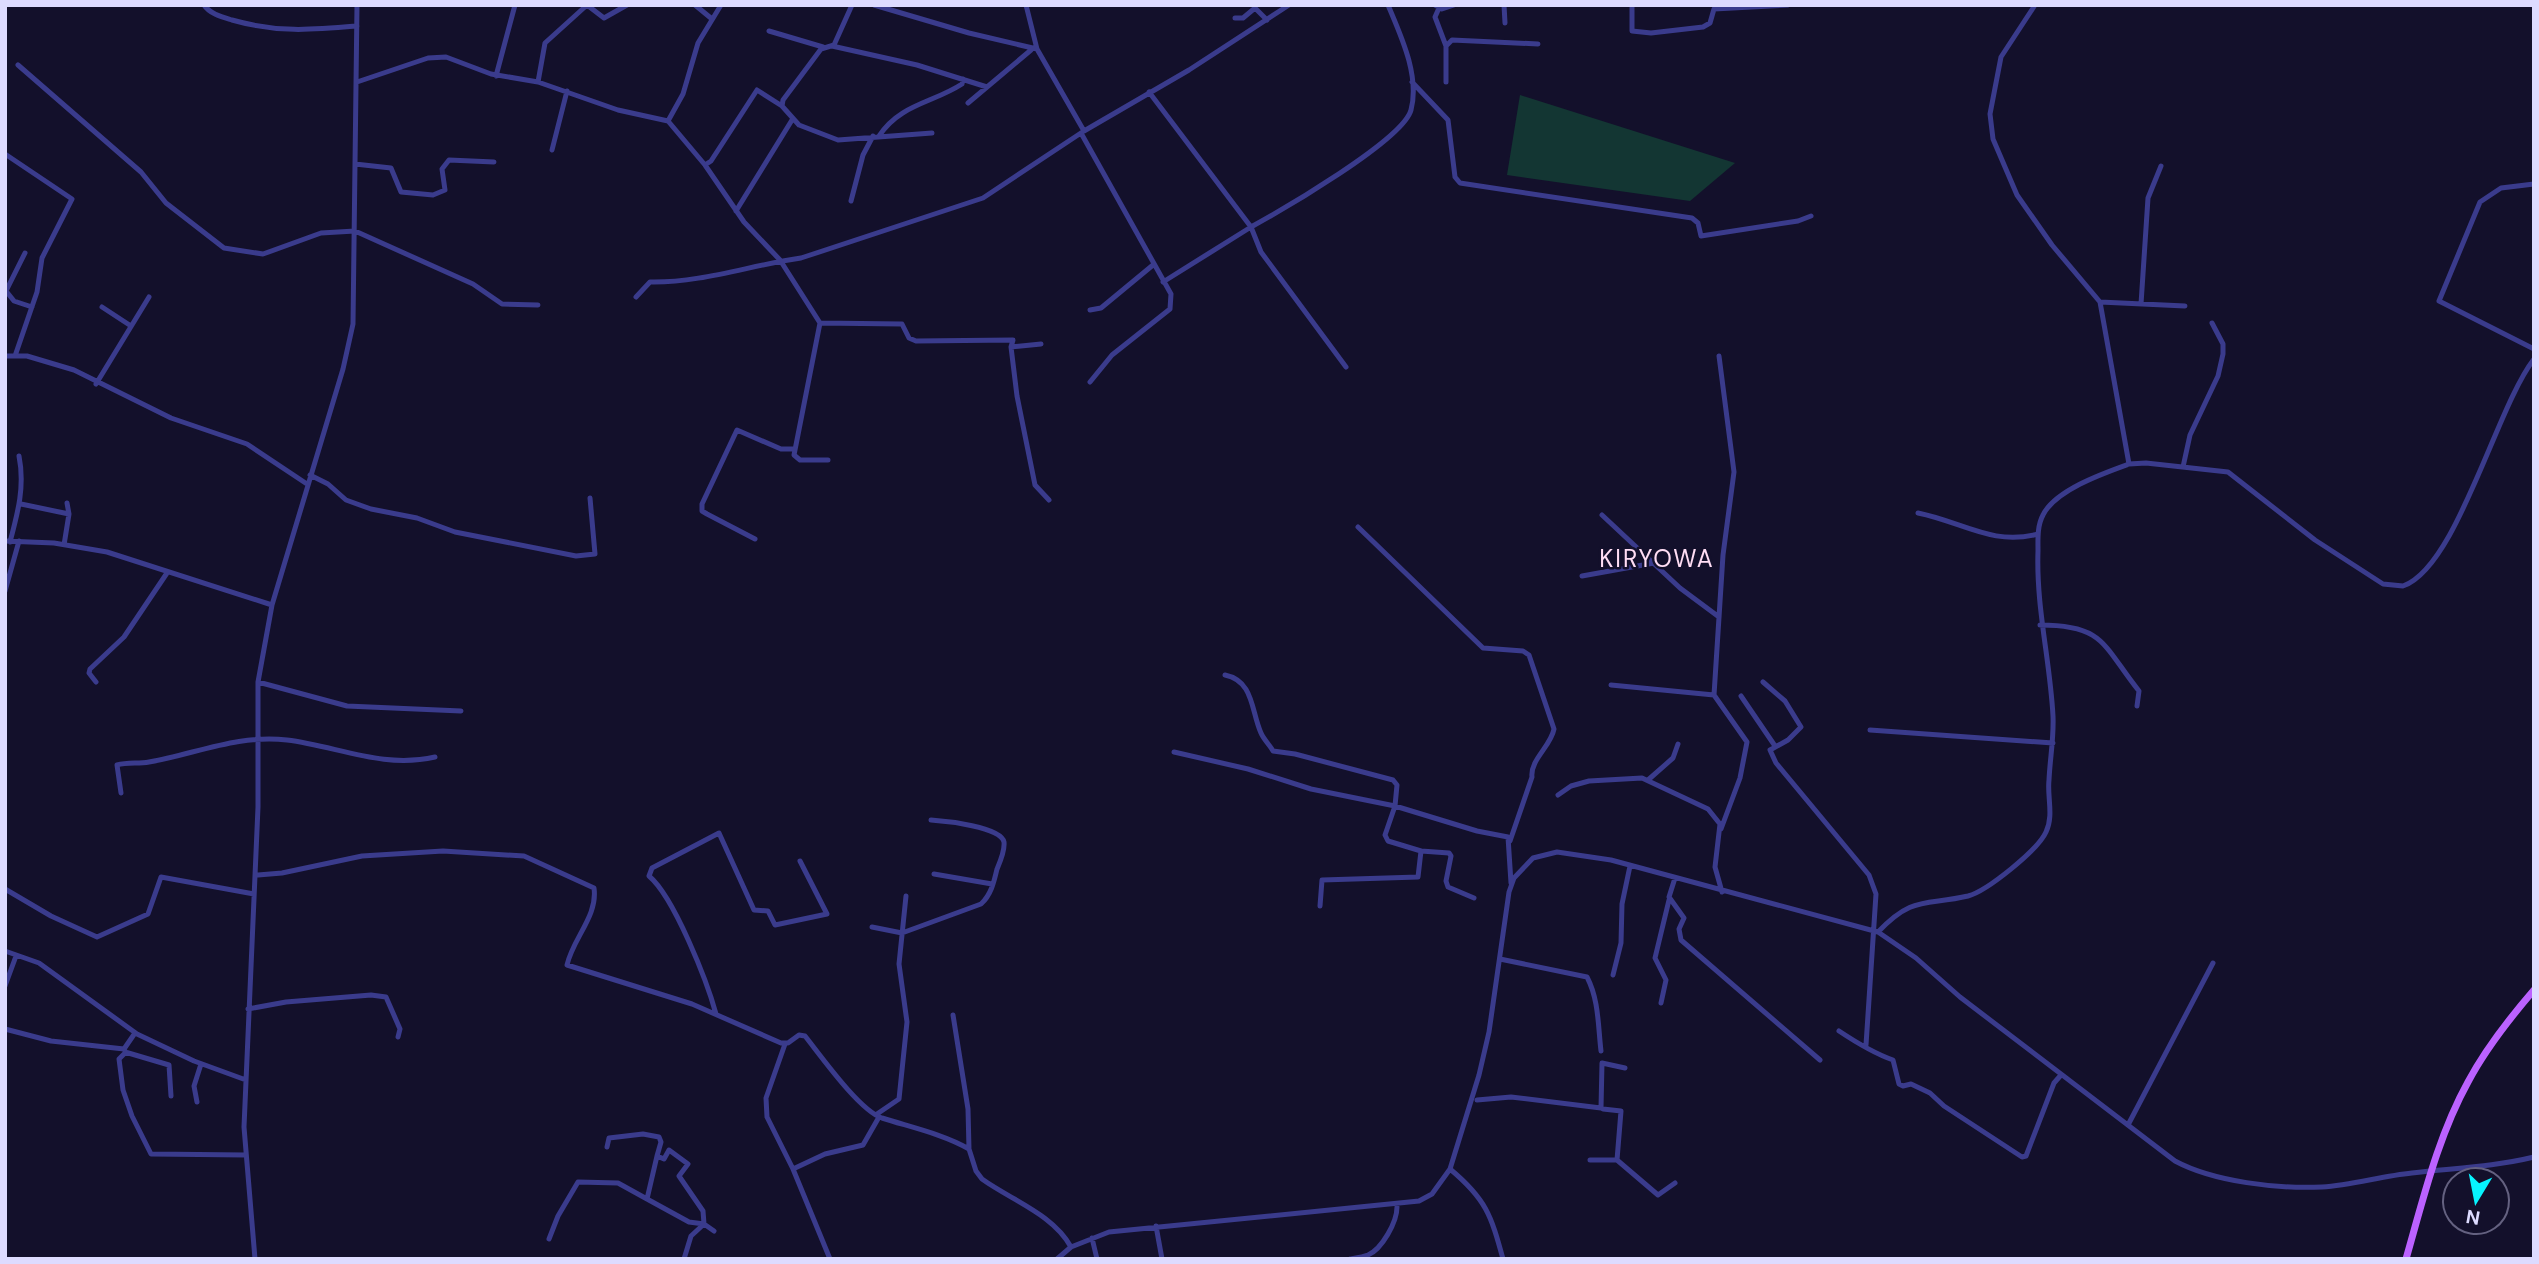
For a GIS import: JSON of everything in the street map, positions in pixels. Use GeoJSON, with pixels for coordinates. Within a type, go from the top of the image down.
{"type":"FeatureCollection","features":[{"type":"Feature","properties":{"kind":"main road"},"geometry":{"type":"LineString","coordinates":[[2406,1259],[2450,1119],[2498,1034],[2534,990]]}},
{"type":"Feature","properties":{"kind":"street"},"geometry":{"type":"LineString","coordinates":[[204,5],[218,16],[262,29],[293,32],[357,26]]}},
{"type":"Feature","properties":{"kind":"street"},"geometry":{"type":"LineString","coordinates":[[255,1259],[246,1155],[246,1080],[254,894],[258,682],[272,605],[350,344],[355,309],[357,5]]}},
{"type":"Feature","properties":{"kind":"street"},"geometry":{"type":"LineString","coordinates":[[496,76],[515,5]]}},
{"type":"Feature","properties":{"kind":"street"},"geometry":{"type":"LineString","coordinates":[[537,82],[545,43],[587,5],[604,18],[627,5]]}},
{"type":"Feature","properties":{"kind":"street"},"geometry":{"type":"LineString","coordinates":[[695,5],[712,19]]}},
{"type":"Feature","properties":{"kind":"street"},"geometry":{"type":"LineString","coordinates":[[668,121],[683,94],[698,43],[721,5]]}},
{"type":"Feature","properties":{"kind":"street"},"geometry":{"type":"LineString","coordinates":[[832,46],[852,5]]}},
{"type":"Feature","properties":{"kind":"street"},"geometry":{"type":"LineString","coordinates":[[874,5],[1034,50]]}},
{"type":"Feature","properties":{"kind":"street"},"geometry":{"type":"LineString","coordinates":[[1026,5],[1034,50],[1171,294],[1170,309],[1112,355],[1090,382]]}},
{"type":"Feature","properties":{"kind":"street"},"geometry":{"type":"LineString","coordinates":[[636,297],[650,282],[698,279],[780,260],[801,258],[983,198],[1082,132],[1289,5]]}},
{"type":"Feature","properties":{"kind":"street"},"geometry":{"type":"LineString","coordinates":[[1164,282],[1358,160],[1404,123],[1412,106],[1412,82],[1401,36],[1388,5]]}},
{"type":"Feature","properties":{"kind":"street"},"geometry":{"type":"LineString","coordinates":[[1446,82],[1446,46],[1435,17],[1437,7],[1454,5]]}},
{"type":"Feature","properties":{"kind":"street"},"geometry":{"type":"LineString","coordinates":[[1504,5],[1505,23]]}},
{"type":"Feature","properties":{"kind":"street"},"geometry":{"type":"LineString","coordinates":[[1632,5],[1632,31],[1651,33],[1703,27],[1710,23],[1714,9],[1788,5]]}},
{"type":"Feature","properties":{"kind":"street"},"geometry":{"type":"LineString","coordinates":[[2031,7],[2001,57],[1990,114],[1993,139],[2017,195],[2058,253],[2099,302],[2129,464]]}},
{"type":"Feature","properties":{"kind":"street"},"geometry":{"type":"LineString","coordinates":[[1235,18],[1243,18],[1255,8],[1267,20]]}},
{"type":"Feature","properties":{"kind":"street"},"geometry":{"type":"LineString","coordinates":[[769,31],[824,47],[832,46],[917,65],[987,88]]}},
{"type":"Feature","properties":{"kind":"street"},"geometry":{"type":"LineString","coordinates":[[1446,46],[1451,40],[1538,44]]}},
{"type":"Feature","properties":{"kind":"street"},"geometry":{"type":"LineString","coordinates":[[782,106],[783,100],[824,47]]}},
{"type":"Feature","properties":{"kind":"street"},"geometry":{"type":"LineString","coordinates":[[968,103],[1034,50]]}},
{"type":"Feature","properties":{"kind":"street"},"geometry":{"type":"LineString","coordinates":[[357,82],[436,57],[455,60],[496,76],[537,82],[618,110],[668,121],[705,165],[736,211],[770,253],[780,260],[820,323],[795,449],[797,460],[828,460]]}},
{"type":"Feature","properties":{"kind":"street"},"geometry":{"type":"LineString","coordinates":[[18,65],[141,172],[166,203],[224,248],[263,254],[321,233],[355,231],[473,284],[502,304],[538,305]]}},
{"type":"Feature","properties":{"kind":"street"},"geometry":{"type":"LineString","coordinates":[[851,201],[863,155],[889,121],[912,105],[950,92],[962,84],[963,79]]}},
{"type":"Feature","properties":{"kind":"street"},"geometry":{"type":"LineString","coordinates":[[1412,82],[1448,120],[1455,177],[1460,183],[1696,219],[1702,236],[1798,221],[1811,216]]}},
{"type":"Feature","properties":{"kind":"street"},"geometry":{"type":"LineString","coordinates":[[705,165],[711,161],[757,90],[782,106],[792,120],[826,138],[851,141],[876,136],[932,133]]}},
{"type":"Feature","properties":{"kind":"street"},"geometry":{"type":"LineString","coordinates":[[552,150],[568,91]]}},
{"type":"Feature","properties":{"kind":"street"},"geometry":{"type":"LineString","coordinates":[[1149,92],[1251,227],[1261,252],[1346,367]]}},
{"type":"Feature","properties":{"kind":"street"},"geometry":{"type":"LineString","coordinates":[[736,211],[792,120]]}},
{"type":"Feature","properties":{"kind":"street"},"geometry":{"type":"LineString","coordinates":[[5,155],[72,199],[42,258],[32,307],[15,356]]}},
{"type":"Feature","properties":{"kind":"street"},"geometry":{"type":"LineString","coordinates":[[355,164],[391,168],[401,192],[433,195],[445,190],[442,169],[449,160],[494,162]]}},
{"type":"Feature","properties":{"kind":"street"},"geometry":{"type":"LineString","coordinates":[[2141,304],[2148,198],[2161,166]]}},
{"type":"Feature","properties":{"kind":"street"},"geometry":{"type":"LineString","coordinates":[[2534,184],[2501,188],[2480,202],[2439,301],[2534,349]]}},
{"type":"Feature","properties":{"kind":"street"},"geometry":{"type":"LineString","coordinates":[[25,253],[6,291],[14,301],[32,307]]}},
{"type":"Feature","properties":{"kind":"street"},"geometry":{"type":"LineString","coordinates":[[1090,310],[1101,308],[1153,265]]}},
{"type":"Feature","properties":{"kind":"street"},"geometry":{"type":"LineString","coordinates":[[96,384],[149,297]]}},
{"type":"Feature","properties":{"kind":"street"},"geometry":{"type":"LineString","coordinates":[[2099,302],[2185,306]]}},
{"type":"Feature","properties":{"kind":"street"},"geometry":{"type":"LineString","coordinates":[[102,307],[131,326]]}},
{"type":"Feature","properties":{"kind":"street"},"geometry":{"type":"LineString","coordinates":[[820,323],[901,324],[909,338],[916,341],[1013,340],[1011,347],[1017,396],[1035,485],[1049,500]]}},
{"type":"Feature","properties":{"kind":"street"},"geometry":{"type":"LineString","coordinates":[[2183,467],[2190,435],[2220,365],[2222,344],[2212,323]]}},
{"type":"Feature","properties":{"kind":"street"},"geometry":{"type":"LineString","coordinates":[[1011,347],[1041,344]]}},
{"type":"Feature","properties":{"kind":"street"},"geometry":{"type":"LineString","coordinates":[[5,356],[55,363],[74,370],[96,384],[171,418],[247,444],[307,484]]}},
{"type":"Feature","properties":{"kind":"street"},"geometry":{"type":"LineString","coordinates":[[1719,356],[1734,472],[1714,695],[1746,742],[1740,778],[1721,829],[1715,867],[1722,892]]}},
{"type":"Feature","properties":{"kind":"street"},"geometry":{"type":"LineString","coordinates":[[1875,931],[1902,909],[1920,902],[1969,896],[1980,890],[2032,850],[2045,835],[2049,825],[2053,714],[2040,625],[2038,534],[2043,513],[2050,506],[2075,487],[2129,464],[2228,472],[2315,540],[2383,584],[2403,586],[2426,572],[2453,528],[2489,453],[2507,407],[2534,359]]}},
{"type":"Feature","properties":{"kind":"street"},"geometry":{"type":"LineString","coordinates":[[755,539],[702,511],[702,504],[737,430],[781,449],[795,449]]}},
{"type":"Feature","properties":{"kind":"street"},"geometry":{"type":"LineString","coordinates":[[19,456],[23,475],[21,504],[8,542],[64,545],[107,552],[272,605]]}},
{"type":"Feature","properties":{"kind":"street"},"geometry":{"type":"LineString","coordinates":[[310,475],[328,484],[346,500],[371,509],[417,518],[455,532],[576,556],[595,554],[590,498]]}},
{"type":"Feature","properties":{"kind":"street"},"geometry":{"type":"LineString","coordinates":[[64,545],[69,514],[67,503]]}},
{"type":"Feature","properties":{"kind":"street"},"geometry":{"type":"LineString","coordinates":[[21,504],[69,514]]}},
{"type":"Feature","properties":{"kind":"street"},"geometry":{"type":"LineString","coordinates":[[1918,513],[1947,519],[2007,540],[2038,534]]}},
{"type":"Feature","properties":{"kind":"street"},"geometry":{"type":"LineString","coordinates":[[1602,514],[1695,600],[1719,617]]}},
{"type":"Feature","properties":{"kind":"street"},"geometry":{"type":"LineString","coordinates":[[1057,1259],[1071,1247],[1108,1232],[1419,1201],[1432,1194],[1450,1169],[1483,1058],[1511,886],[1510,841],[1532,777],[1531,770],[1554,734],[1549,710],[1529,655],[1523,651],[1483,648],[1358,527]]}},
{"type":"Feature","properties":{"kind":"street"},"geometry":{"type":"LineString","coordinates":[[5,590],[19,541]]}},
{"type":"Feature","properties":{"kind":"street"},"geometry":{"type":"LineString","coordinates":[[1582,576],[1654,563]]}},
{"type":"Feature","properties":{"kind":"street"},"geometry":{"type":"LineString","coordinates":[[96,682],[89,673],[90,669],[124,637],[167,573]]}},
{"type":"Feature","properties":{"kind":"street"},"geometry":{"type":"LineString","coordinates":[[2040,625],[2080,628],[2098,638],[2139,691],[2137,706]]}},
{"type":"Feature","properties":{"kind":"street"},"geometry":{"type":"LineString","coordinates":[[1225,675],[1236,678],[1248,692],[1261,734],[1273,751],[1295,754],[1393,780],[1397,785],[1395,806],[1387,823],[1386,838],[1421,851],[1449,853],[1451,856],[1446,881],[1448,887],[1474,898]]}},
{"type":"Feature","properties":{"kind":"street"},"geometry":{"type":"LineString","coordinates":[[258,682],[346,706],[461,711]]}},
{"type":"Feature","properties":{"kind":"street"},"geometry":{"type":"LineString","coordinates":[[1763,682],[1785,701],[1801,727],[1788,740],[1770,750],[1776,763],[1869,875],[1877,894],[1866,1045]]}},
{"type":"Feature","properties":{"kind":"street"},"geometry":{"type":"LineString","coordinates":[[1611,685],[1714,695]]}},
{"type":"Feature","properties":{"kind":"street"},"geometry":{"type":"LineString","coordinates":[[1741,696],[1775,746]]}},
{"type":"Feature","properties":{"kind":"street"},"geometry":{"type":"LineString","coordinates":[[1870,730],[2053,743]]}},
{"type":"Feature","properties":{"kind":"street"},"geometry":{"type":"LineString","coordinates":[[121,793],[117,765],[150,762],[211,746],[258,739],[287,740],[384,760],[435,757]]}},
{"type":"Feature","properties":{"kind":"street"},"geometry":{"type":"LineString","coordinates":[[1648,780],[1673,758],[1678,744]]}},
{"type":"Feature","properties":{"kind":"street"},"geometry":{"type":"LineString","coordinates":[[1174,752],[1219,761],[1311,789],[1395,806],[1477,831],[1504,835],[1510,841]]}},
{"type":"Feature","properties":{"kind":"street"},"geometry":{"type":"LineString","coordinates":[[1558,795],[1571,786],[1589,781],[1626,778],[1648,780],[1712,810],[1721,829]]}},
{"type":"Feature","properties":{"kind":"street"},"geometry":{"type":"LineString","coordinates":[[872,927],[902,933],[981,904],[987,898],[1003,848],[1000,835],[984,829],[932,820]]}},
{"type":"Feature","properties":{"kind":"street"},"geometry":{"type":"LineString","coordinates":[[716,1014],[705,979],[671,904],[660,886],[649,876],[652,867],[719,833],[754,910],[768,911],[775,925],[827,914],[800,861]]}},
{"type":"Feature","properties":{"kind":"street"},"geometry":{"type":"LineString","coordinates":[[1320,906],[1322,880],[1418,877],[1421,851]]}},
{"type":"Feature","properties":{"kind":"street"},"geometry":{"type":"LineString","coordinates":[[258,875],[404,852],[524,856],[594,888],[596,902],[570,952],[567,965],[716,1014],[785,1044]]}},
{"type":"Feature","properties":{"kind":"street"},"geometry":{"type":"LineString","coordinates":[[1511,886],[1521,868],[1542,854],[1577,853],[1875,931],[1916,958],[1960,997],[2175,1161],[2211,1176],[2290,1187],[2324,1187],[2433,1171],[2498,1166],[2534,1157]]}},
{"type":"Feature","properties":{"kind":"street"},"geometry":{"type":"LineString","coordinates":[[1613,975],[1621,943],[1622,904],[1630,866]]}},
{"type":"Feature","properties":{"kind":"street"},"geometry":{"type":"LineString","coordinates":[[934,874],[992,884]]}},
{"type":"Feature","properties":{"kind":"street"},"geometry":{"type":"LineString","coordinates":[[5,889],[51,916],[97,937],[148,914],[161,877],[254,894]]}},
{"type":"Feature","properties":{"kind":"street"},"geometry":{"type":"LineString","coordinates":[[1661,1003],[1666,981],[1655,958],[1675,878]]}},
{"type":"Feature","properties":{"kind":"street"},"geometry":{"type":"LineString","coordinates":[[793,1170],[825,1154],[863,1145],[878,1116],[899,1099],[907,1022],[900,971],[906,895]]}},
{"type":"Feature","properties":{"kind":"street"},"geometry":{"type":"LineString","coordinates":[[1669,897],[1684,918],[1679,929],[1681,940],[1820,1060]]}},
{"type":"Feature","properties":{"kind":"street"},"geometry":{"type":"LineString","coordinates":[[5,951],[39,963],[135,1033],[246,1080]]}},
{"type":"Feature","properties":{"kind":"street"},"geometry":{"type":"LineString","coordinates":[[5,986],[16,956]]}},
{"type":"Feature","properties":{"kind":"street"},"geometry":{"type":"LineString","coordinates":[[1500,959],[1587,977],[1597,1008],[1595,1024],[1601,1051]]}},
{"type":"Feature","properties":{"kind":"street"},"geometry":{"type":"LineString","coordinates":[[2128,1125],[2213,963]]}},
{"type":"Feature","properties":{"kind":"street"},"geometry":{"type":"LineString","coordinates":[[248,1009],[286,1002],[371,995],[386,997],[400,1029],[398,1037]]}},
{"type":"Feature","properties":{"kind":"street"},"geometry":{"type":"LineString","coordinates":[[953,1015],[968,1109],[969,1149],[976,1171],[982,1179],[1054,1224],[1065,1234],[1071,1247]]}},
{"type":"Feature","properties":{"kind":"street"},"geometry":{"type":"LineString","coordinates":[[5,1029],[51,1041],[125,1050],[169,1065],[171,1096]]}},
{"type":"Feature","properties":{"kind":"street"},"geometry":{"type":"LineString","coordinates":[[1839,1031],[1866,1045],[1875,1055],[1893,1060],[1899,1084],[1911,1084],[1930,1093],[1944,1106],[2021,1157],[2026,1156],[2054,1083],[2061,1075]]}},
{"type":"Feature","properties":{"kind":"street"},"geometry":{"type":"LineString","coordinates":[[135,1033],[118,1059],[123,1090],[132,1116],[151,1154],[246,1155]]}},
{"type":"Feature","properties":{"kind":"street"},"geometry":{"type":"LineString","coordinates":[[830,1259],[793,1170],[767,1117],[766,1098],[785,1044],[799,1035],[805,1036],[826,1068],[878,1116],[969,1149]]}},
{"type":"Feature","properties":{"kind":"street"},"geometry":{"type":"LineString","coordinates":[[197,1102],[193,1089],[201,1063]]}},
{"type":"Feature","properties":{"kind":"street"},"geometry":{"type":"LineString","coordinates":[[1477,1100],[1511,1097],[1601,1108],[1602,1063],[1625,1068]]}},
{"type":"Feature","properties":{"kind":"street"},"geometry":{"type":"LineString","coordinates":[[1603,1109],[1621,1111],[1617,1160],[1658,1195],[1675,1183]]}},
{"type":"Feature","properties":{"kind":"street"},"geometry":{"type":"LineString","coordinates":[[607,1147],[609,1138],[651,1135],[659,1137],[661,1142],[647,1199]]}},
{"type":"Feature","properties":{"kind":"street"},"geometry":{"type":"LineString","coordinates":[[657,1156],[664,1159],[669,1150],[688,1164],[679,1176],[703,1211],[704,1224]]}},
{"type":"Feature","properties":{"kind":"street"},"geometry":{"type":"LineString","coordinates":[[1450,1169],[1479,1195],[1490,1215],[1503,1259]]}},
{"type":"Feature","properties":{"kind":"street"},"geometry":{"type":"LineString","coordinates":[[549,1240],[558,1216],[578,1182],[618,1183],[689,1222],[704,1224],[714,1231]]}},
{"type":"Feature","properties":{"kind":"street"},"geometry":{"type":"LineString","coordinates":[[1350,1259],[1369,1255],[1378,1247],[1397,1217],[1397,1207]]}},
{"type":"Feature","properties":{"kind":"street"},"geometry":{"type":"LineString","coordinates":[[684,1259],[691,1236],[704,1224]]}},
{"type":"Feature","properties":{"kind":"street"},"geometry":{"type":"LineString","coordinates":[[1156,1226],[1162,1259]]}},
{"type":"Feature","properties":{"kind":"street"},"geometry":{"type":"LineString","coordinates":[[1092,1238],[1097,1259]]}},
{"type":"Feature","properties":{"kind":"green space"},"geometry":{"type":"Polygon","coordinates":[[[1520,95],[1735,163],[1690,201],[1507,175],[1520,95]]]}},
{"type":"Feature","properties":{"kind":"district","name":"KIRYOWA"},"geometry":{"type":"Point","coordinates":[1657,558]}}]}
